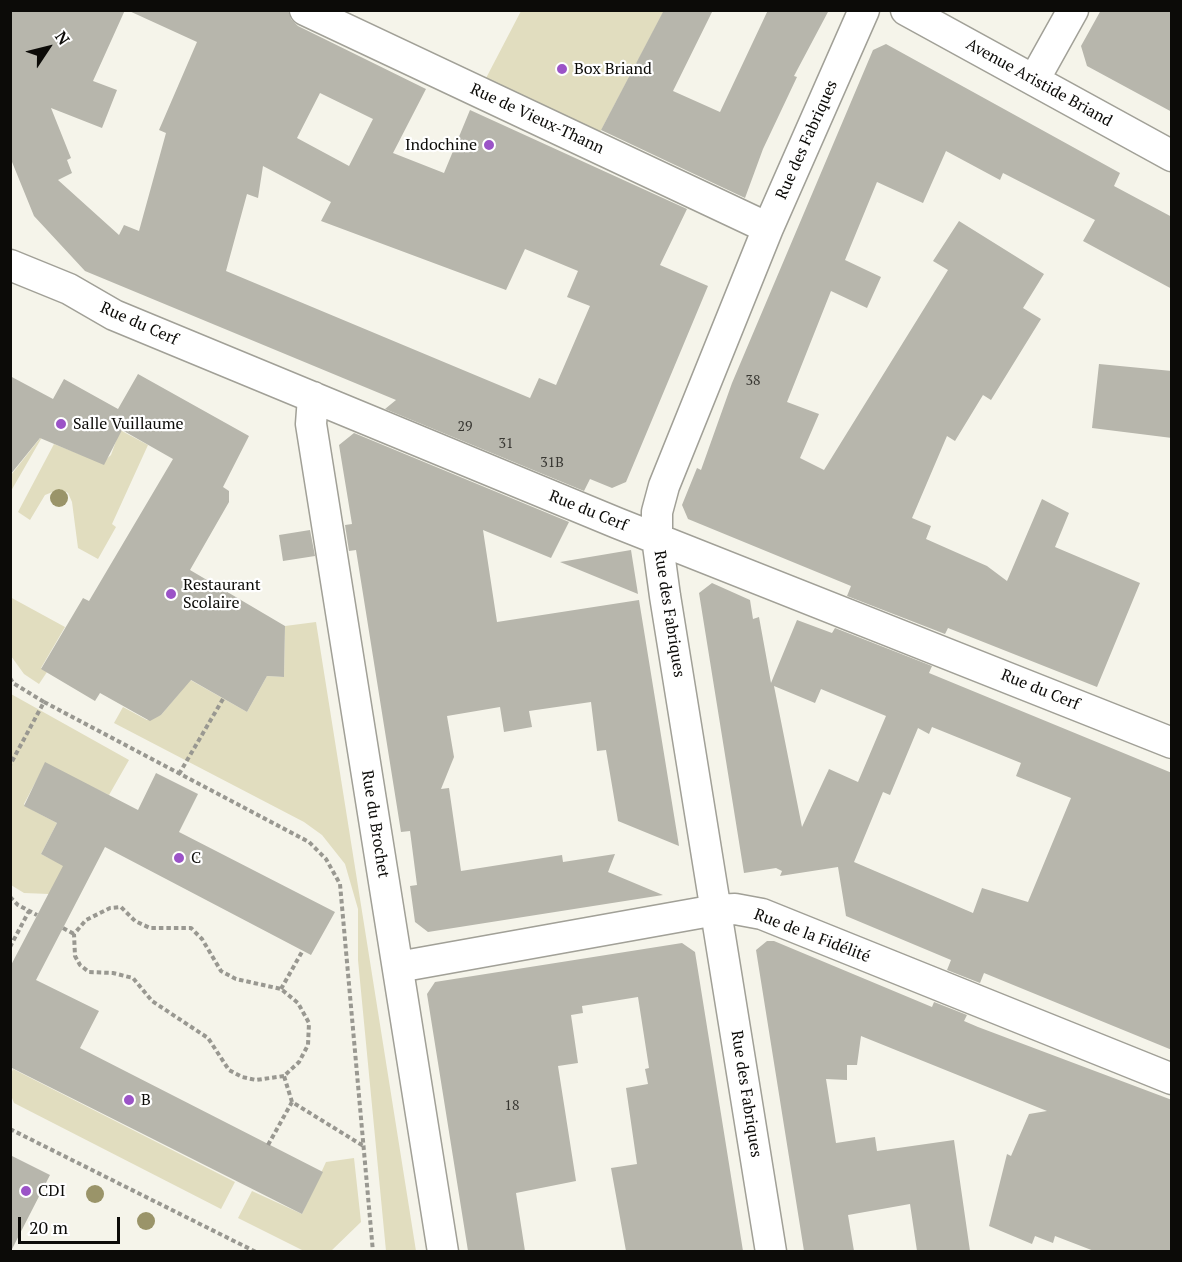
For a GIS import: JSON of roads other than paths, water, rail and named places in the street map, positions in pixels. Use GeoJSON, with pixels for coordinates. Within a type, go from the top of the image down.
{"type":"FeatureCollection","features":[{"type":"Feature","properties":{"kind":"street","name":"Rue de Vieux-Thann"},"geometry":{"type":"LineString","coordinates":[[305,10],[768,228]]}},
{"type":"Feature","properties":{"kind":"street","name":"Rue des Fabriques"},"geometry":{"type":"LineString","coordinates":[[771,1251],[657,538],[657,512],[664,486],[768,228],[864,10]]}},
{"type":"Feature","properties":{"kind":"street","name":"Avenue Aristide Briand"},"geometry":{"type":"LineString","coordinates":[[906,10],[1172,156]]}},
{"type":"Feature","properties":{"kind":"street"},"geometry":{"type":"LineString","coordinates":[[1034,80],[1073,10]]}},
{"type":"Feature","properties":{"kind":"street","name":"Rue du Cerf"},"geometry":{"type":"LineString","coordinates":[[10,265],[69,289],[114,315],[313,397],[657,538],[1172,743]]}},
{"type":"Feature","properties":{"kind":"street","name":"Rue du Brochet"},"geometry":{"type":"LineString","coordinates":[[313,397],[311,424],[443,1251]]}},
{"type":"Feature","properties":{"kind":"street","name":"Rue de la Fidélité"},"geometry":{"type":"LineString","coordinates":[[398,967],[716,910],[735,909],[762,914],[1172,1079]]}},
{"type":"Feature","properties":{"kind":"place","name":"Box Briand"},"geometry":{"type":"Point","coordinates":[562,69]}},
{"type":"Feature","properties":{"kind":"place","name":"Indochine"},"geometry":{"type":"Point","coordinates":[489,145]}},
{"type":"Feature","properties":{"kind":"place","name":"Salle Vuillaume"},"geometry":{"type":"Point","coordinates":[61,424]}},
{"type":"Feature","properties":{"kind":"place","name":"Restaurant Scolaire"},"geometry":{"type":"Point","coordinates":[171,594]}},
{"type":"Feature","properties":{"kind":"place","name":"C"},"geometry":{"type":"Point","coordinates":[179,858]}},
{"type":"Feature","properties":{"kind":"place","name":"B"},"geometry":{"type":"Point","coordinates":[129,1100]}},
{"type":"Feature","properties":{"kind":"place","name":"CDI"},"geometry":{"type":"Point","coordinates":[26,1191]}}]}
